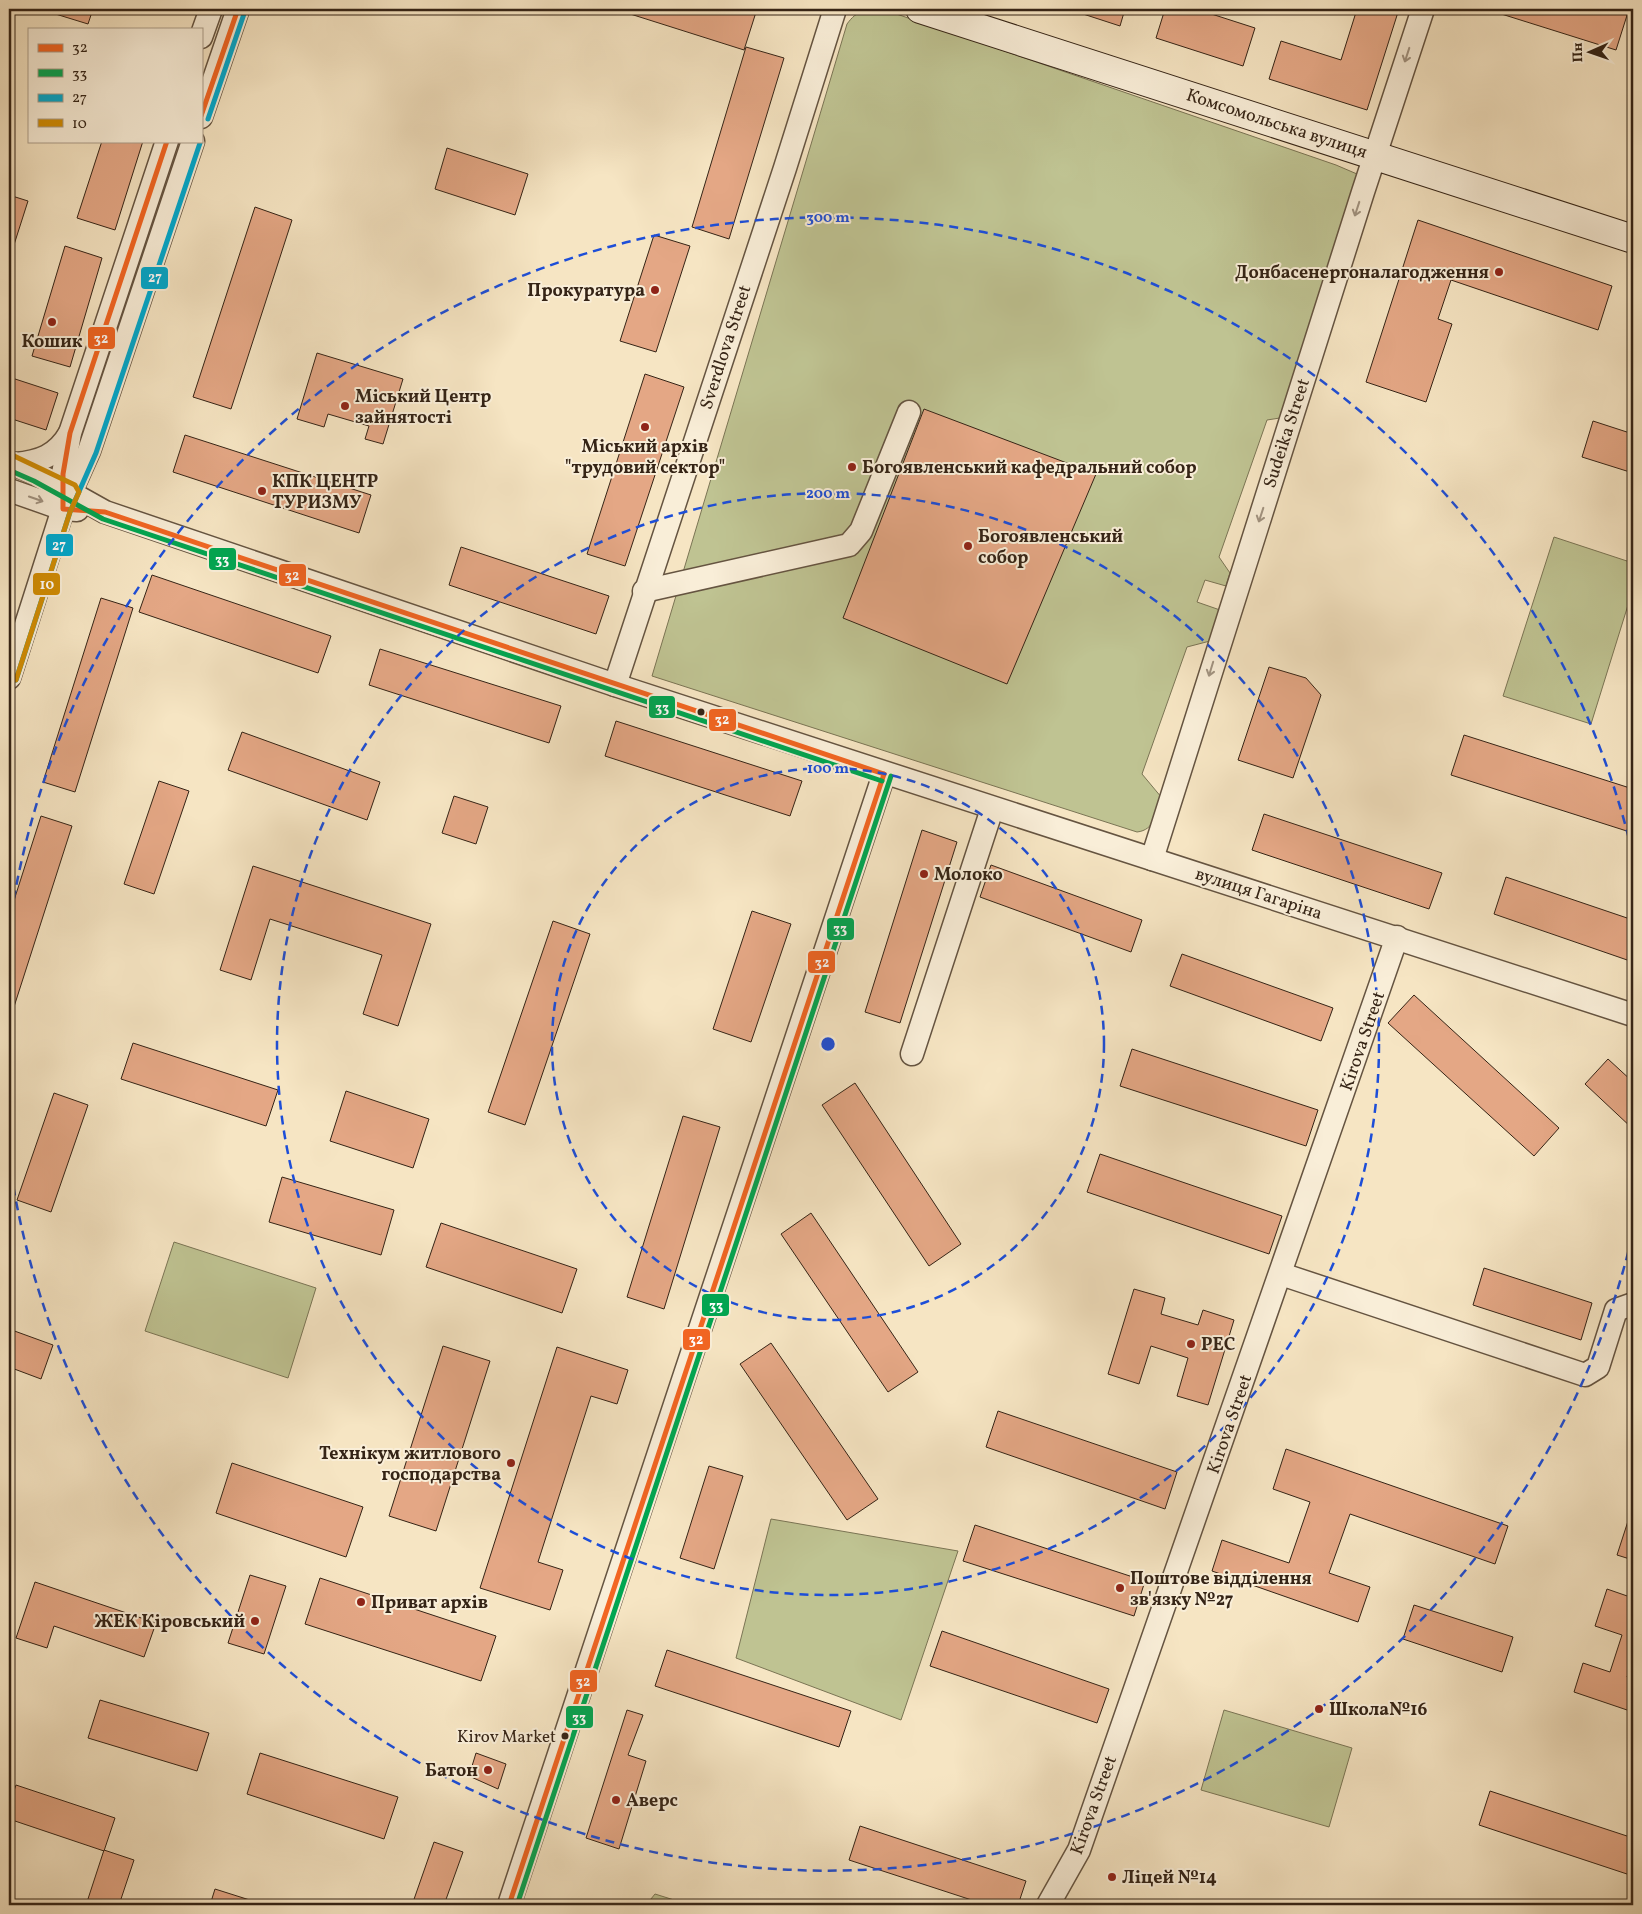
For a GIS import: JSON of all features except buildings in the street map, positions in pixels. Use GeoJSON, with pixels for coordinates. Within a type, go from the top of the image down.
{"type":"FeatureCollection","features":[{"type":"Feature","properties":{"kind":"street"},"geometry":{"type":"LineString","coordinates":[[202,34],[210,9]]}},
{"type":"Feature","properties":{"kind":"street"},"geometry":{"type":"LineString","coordinates":[[202,114],[238,9]]}},
{"type":"Feature","properties":{"kind":"street","name":"Sverdlova Street"},"geometry":{"type":"LineString","coordinates":[[615,685],[644,591],[785,168],[835,9]]}},
{"type":"Feature","properties":{"kind":"street","name":"Комсомольська вулиця"},"geometry":{"type":"LineString","coordinates":[[920,9],[1375,154],[1633,239]]}},
{"type":"Feature","properties":{"kind":"street","name":"Sudeika Street"},"geometry":{"type":"LineString","coordinates":[[1152,859],[1375,154],[1423,9]]}},
{"type":"Feature","properties":{"kind":"street"},"geometry":{"type":"LineString","coordinates":[[12,463],[38,462],[64,444],[70,433],[167,142]]}},
{"type":"Feature","properties":{"kind":"street"},"geometry":{"type":"LineString","coordinates":[[9,678],[66,496],[92,442],[193,142]]}},
{"type":"Feature","properties":{"kind":"street"},"geometry":{"type":"LineString","coordinates":[[644,591],[848,545],[861,531],[909,412]]}},
{"type":"Feature","properties":{"kind":"street"},"geometry":{"type":"LineString","coordinates":[[66,496],[70,433]]}},
{"type":"Feature","properties":{"kind":"street"},"geometry":{"type":"LineString","coordinates":[[12,463],[66,496]]}},
{"type":"Feature","properties":{"kind":"street"},"geometry":{"type":"LineString","coordinates":[[9,490],[66,496]]}},
{"type":"Feature","properties":{"kind":"street","name":"вулиця Гагаріна"},"geometry":{"type":"LineString","coordinates":[[66,496],[105,512],[615,685],[992,809],[1398,937],[1633,1015]]}},
{"type":"Feature","properties":{"kind":"street"},"geometry":{"type":"LineString","coordinates":[[509,1905],[884,774]]}},
{"type":"Feature","properties":{"kind":"street"},"geometry":{"type":"LineString","coordinates":[[912,1054],[992,809]]}},
{"type":"Feature","properties":{"kind":"street","name":"Kirova Street"},"geometry":{"type":"LineString","coordinates":[[1048,1905],[1079,1850],[1398,937]]}},
{"type":"Feature","properties":{"kind":"street"},"geometry":{"type":"LineString","coordinates":[[1281,1274],[1585,1375],[1598,1367],[1616,1310],[1633,1304]]}},
{"type":"Feature","properties":{"kind":"green space"},"geometry":{"type":"Polygon","coordinates":[[[882,9],[1336,165],[1357,174],[1361,182],[1361,206],[1280,418],[1267,420],[1219,557],[1230,573],[1226,586],[1205,580],[1197,602],[1220,610],[1210,641],[1187,647],[1142,774],[1162,798],[1154,820],[1143,831],[1137,832],[652,676],[847,24],[862,11],[882,9]]]}},
{"type":"Feature","properties":{"kind":"green space"},"geometry":{"type":"Polygon","coordinates":[[[1554,537],[1633,563],[1633,589],[1591,724],[1503,696],[1554,537]]]}},
{"type":"Feature","properties":{"kind":"green space"},"geometry":{"type":"Polygon","coordinates":[[[174,1242],[316,1288],[288,1378],[145,1331],[174,1242]]]}},
{"type":"Feature","properties":{"kind":"green space"},"geometry":{"type":"Polygon","coordinates":[[[771,1519],[958,1551],[901,1720],[736,1658],[771,1519]]]}},
{"type":"Feature","properties":{"kind":"green space"},"geometry":{"type":"Polygon","coordinates":[[[1224,1710],[1352,1748],[1329,1827],[1201,1790],[1224,1710]]]}},
{"type":"Feature","properties":{"kind":"green space"},"geometry":{"type":"Polygon","coordinates":[[[655,1894],[690,1905],[646,1905],[655,1894]]]}},
{"type":"Feature","properties":{"kind":"transit line","name":"32"},"geometry":{"type":"LineString","coordinates":[[202,113],[238,9]]}},
{"type":"Feature","properties":{"kind":"transit line","name":"27"},"geometry":{"type":"LineString","coordinates":[[208,119],[245,11]]}},
{"type":"Feature","properties":{"kind":"transit line","name":"32"},"geometry":{"type":"LineString","coordinates":[[167,142],[70,433],[63,474],[63,509],[105,512],[884,774]]}},
{"type":"Feature","properties":{"kind":"transit line","name":"27"},"geometry":{"type":"LineString","coordinates":[[16,680],[70,512],[96,453],[200,143]]}},
{"type":"Feature","properties":{"kind":"transit line","name":"10"},"geometry":{"type":"LineString","coordinates":[[12,455],[75,485],[79,492],[70,512],[16,680]]}},
{"type":"Feature","properties":{"kind":"transit line","name":"33"},"geometry":{"type":"LineString","coordinates":[[9,470],[34,481],[103,519],[882,781]]}},
{"type":"Feature","properties":{"kind":"transit line","name":"32"},"geometry":{"type":"LineString","coordinates":[[509,1905],[884,774]]}},
{"type":"Feature","properties":{"kind":"transit line","name":"33"},"geometry":{"type":"LineString","coordinates":[[517,1905],[891,776]]}},
{"type":"Feature","properties":{"kind":"place","name":"Донбасенергоналагодження"},"geometry":{"type":"Point","coordinates":[1499,272]}},
{"type":"Feature","properties":{"kind":"place","name":"Прокуратура"},"geometry":{"type":"Point","coordinates":[655,290]}},
{"type":"Feature","properties":{"kind":"place","name":"Кошик"},"geometry":{"type":"Point","coordinates":[52,322]}},
{"type":"Feature","properties":{"kind":"place","name":"Міський Центр зайнятості"},"geometry":{"type":"Point","coordinates":[345,406]}},
{"type":"Feature","properties":{"kind":"place","name":"Міський архів \"трудовий сектор\""},"geometry":{"type":"Point","coordinates":[645,427]}},
{"type":"Feature","properties":{"kind":"place","name":"Богоявленський кафедральний собор"},"geometry":{"type":"Point","coordinates":[852,467]}},
{"type":"Feature","properties":{"kind":"place","name":"КПК ЦЕНТР ТУРИЗМУ"},"geometry":{"type":"Point","coordinates":[262,491]}},
{"type":"Feature","properties":{"kind":"place","name":"Богоявленський собор"},"geometry":{"type":"Point","coordinates":[968,546]}},
{"type":"Feature","properties":{"kind":"place","name":"Молоко"},"geometry":{"type":"Point","coordinates":[924,874]}},
{"type":"Feature","properties":{"kind":"place","name":"РЕС"},"geometry":{"type":"Point","coordinates":[1191,1344]}},
{"type":"Feature","properties":{"kind":"place","name":"Технікум житлового господарства"},"geometry":{"type":"Point","coordinates":[511,1463]}},
{"type":"Feature","properties":{"kind":"place","name":"Поштове відділення зв'язку №27"},"geometry":{"type":"Point","coordinates":[1120,1588]}},
{"type":"Feature","properties":{"kind":"place","name":"Приват архів"},"geometry":{"type":"Point","coordinates":[361,1602]}},
{"type":"Feature","properties":{"kind":"place","name":"ЖЕК Кіровський"},"geometry":{"type":"Point","coordinates":[255,1621]}},
{"type":"Feature","properties":{"kind":"place","name":"Школа№16"},"geometry":{"type":"Point","coordinates":[1319,1709]}},
{"type":"Feature","properties":{"kind":"place","name":"Kirov Market"},"geometry":{"type":"Point","coordinates":[565,1736]}},
{"type":"Feature","properties":{"kind":"place","name":"Батон"},"geometry":{"type":"Point","coordinates":[488,1770]}},
{"type":"Feature","properties":{"kind":"place","name":"Аверс"},"geometry":{"type":"Point","coordinates":[616,1800]}},
{"type":"Feature","properties":{"kind":"place","name":"Ліцей №14"},"geometry":{"type":"Point","coordinates":[1112,1877]}}]}
